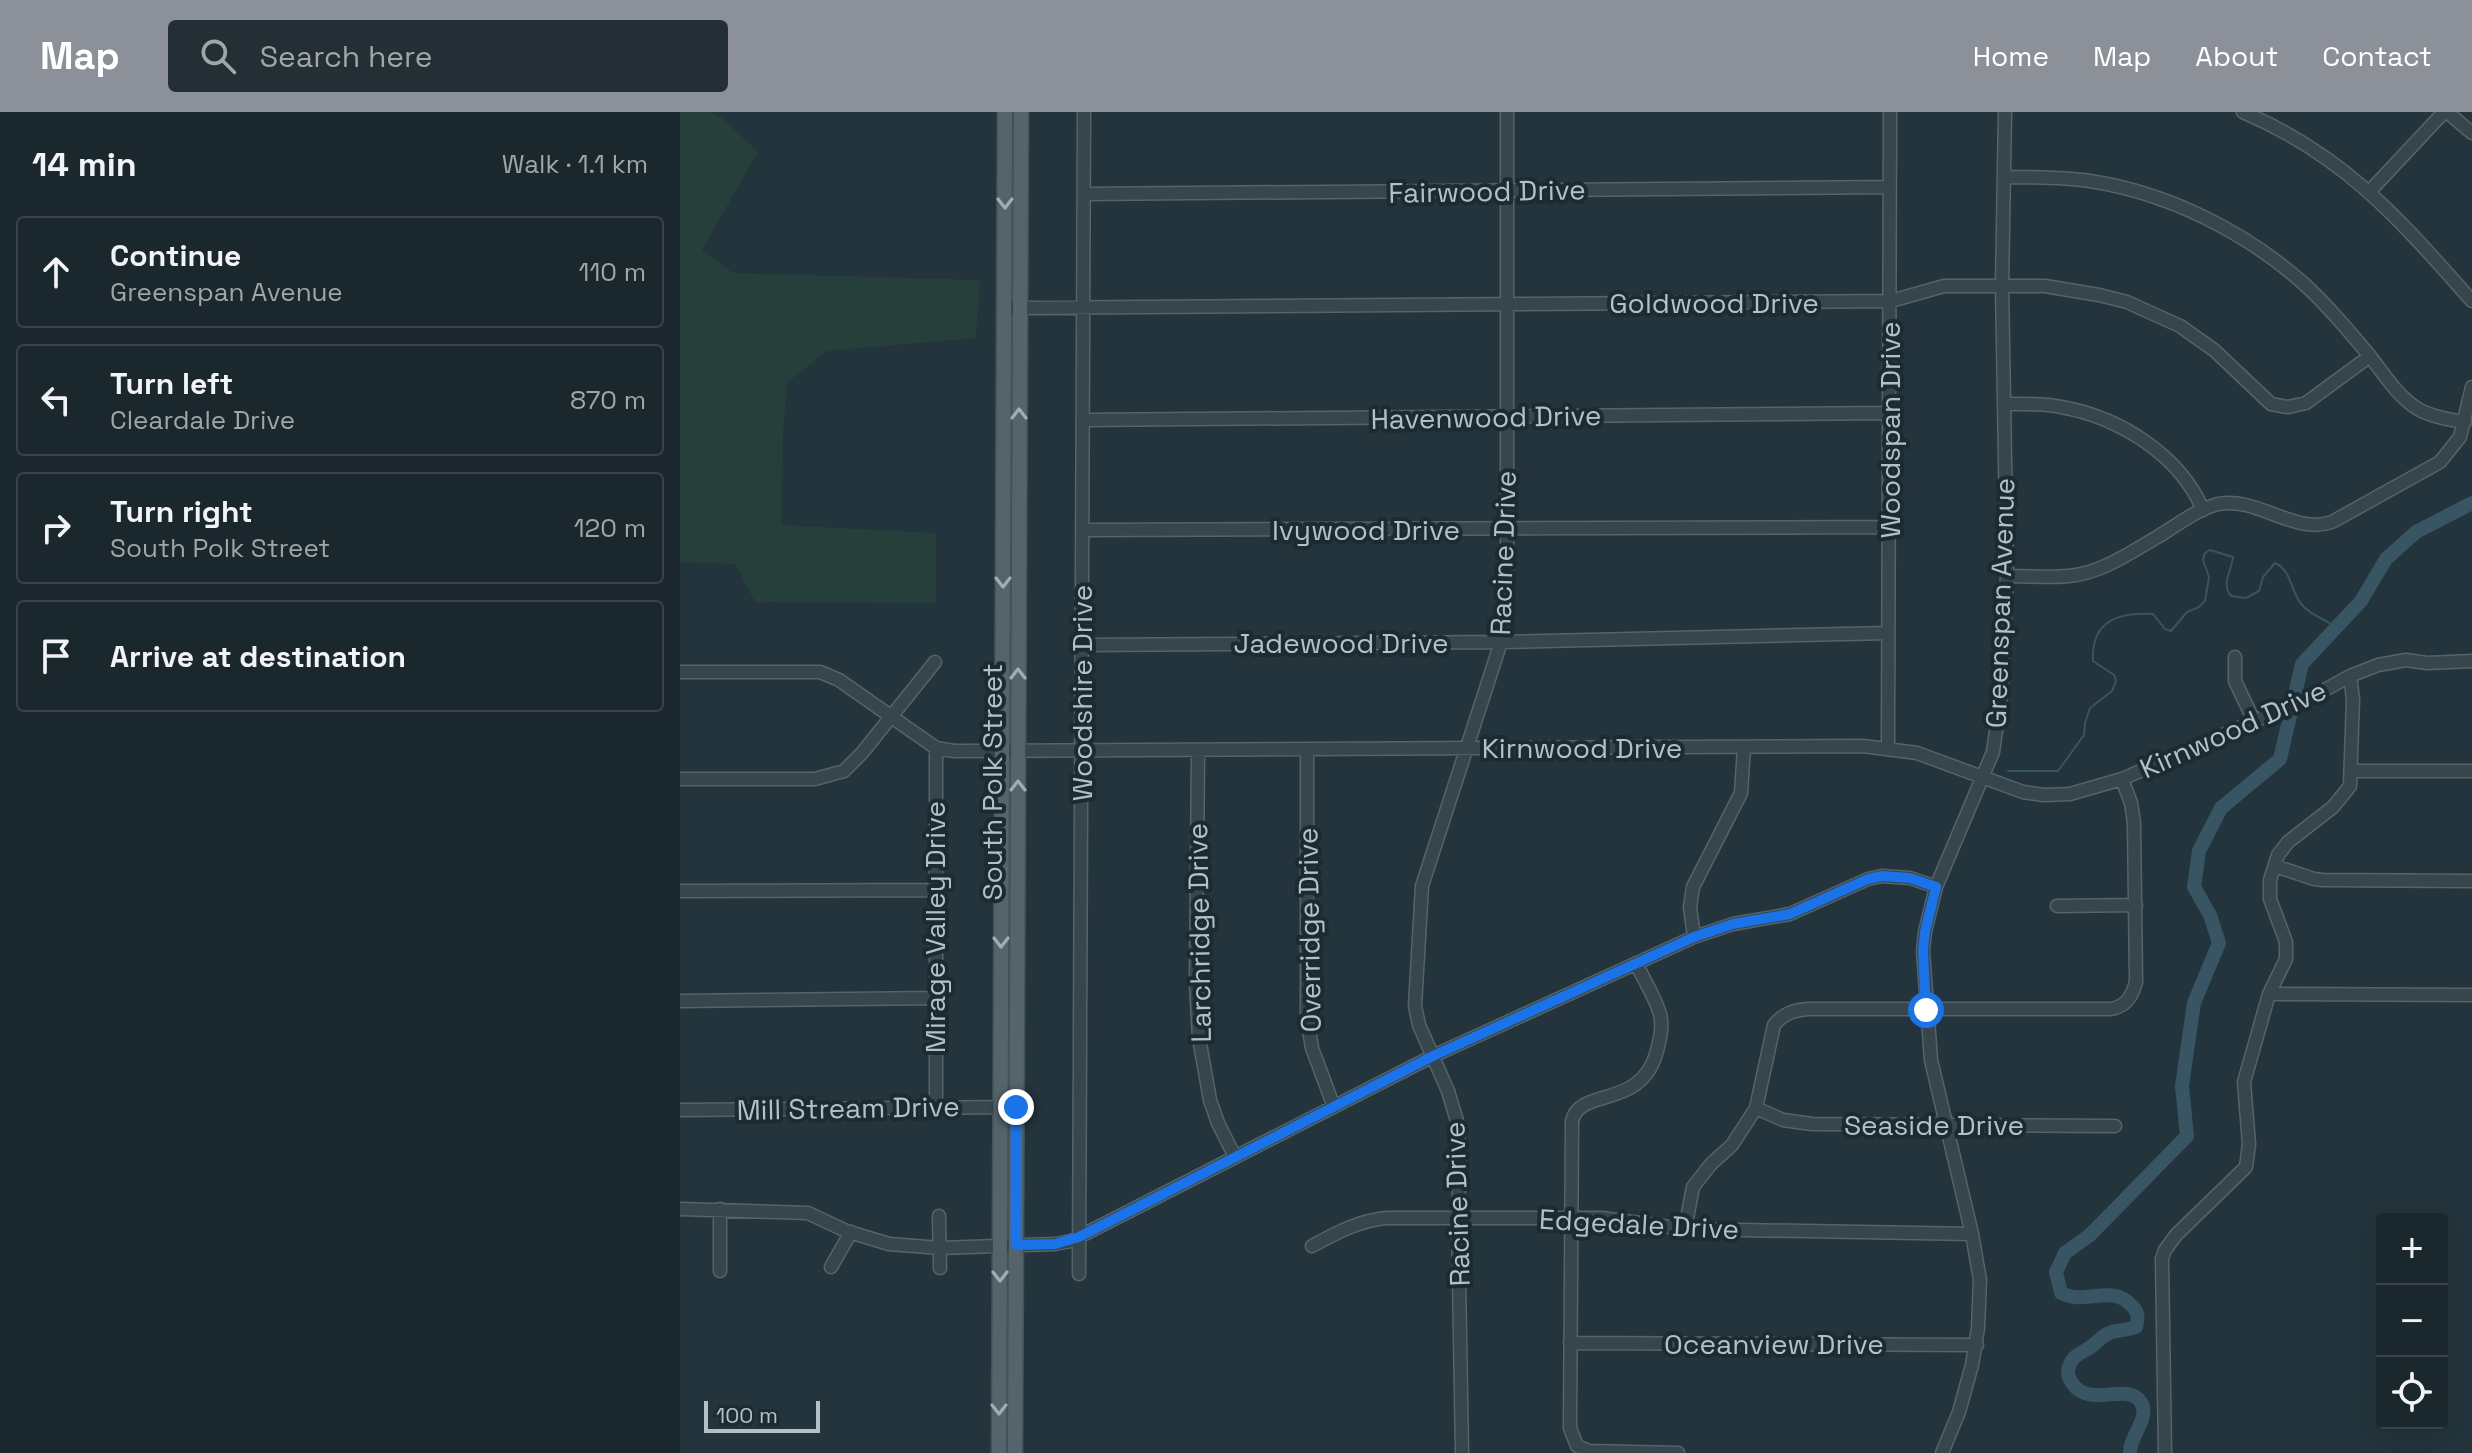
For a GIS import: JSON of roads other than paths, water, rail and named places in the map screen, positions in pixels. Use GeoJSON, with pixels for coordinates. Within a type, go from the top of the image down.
{"type":"FeatureCollection","features":[{"type":"Feature","properties":{"kind":"main road","name":"South Polk Street"},"geometry":{"type":"LineString","coordinates":[[1005,112],[1004,308],[1018,752],[1008,1107]]}},
{"type":"Feature","properties":{"kind":"main road","name":"South Polk Street"},"geometry":{"type":"LineString","coordinates":[[999,1453],[1007,1364],[1008,1245],[1002,752],[1020,307],[1021,112]]}},
{"type":"Feature","properties":{"kind":"main road"},"geometry":{"type":"LineString","coordinates":[[1005,163],[1021,163]]}},
{"type":"Feature","properties":{"kind":"main road","name":"South Polk Street"},"geometry":{"type":"LineString","coordinates":[[1007,1364],[1015,1453]]}},
{"type":"Feature","properties":{"kind":"street","name":"Woodshire Drive"},"geometry":{"type":"LineString","coordinates":[[1079,1274],[1084,112]]}},
{"type":"Feature","properties":{"kind":"street","name":"Racine Drive"},"geometry":{"type":"LineString","coordinates":[[1462,1453],[1458,1219],[1460,1157],[1457,1121],[1448,1091],[1419,1025],[1415,1006],[1422,886],[1501,642],[1507,589],[1507,112]]}},
{"type":"Feature","properties":{"kind":"street","name":"Woodspan Drive"},"geometry":{"type":"LineString","coordinates":[[1888,748],[1890,112]]}},
{"type":"Feature","properties":{"kind":"street","name":"Greenspan Avenue"},"geometry":{"type":"LineString","coordinates":[[1942,1453],[1964,1398],[1977,1345],[1980,1280],[1931,1060],[1923,951],[1936,887],[1997,736],[2007,576],[2002,285],[2005,112]]}},
{"type":"Feature","properties":{"kind":"street"},"geometry":{"type":"LineString","coordinates":[[2243,112],[2303,142],[2370,191],[2396,215],[2472,301]]}},
{"type":"Feature","properties":{"kind":"street"},"geometry":{"type":"LineString","coordinates":[[2370,191],[2446,112],[2472,133]]}},
{"type":"Feature","properties":{"kind":"street"},"geometry":{"type":"LineString","coordinates":[[2005,177],[2107,184],[2156,199],[2223,227],[2249,242],[2303,284],[2327,307],[2407,401],[2426,412],[2465,422]]}},
{"type":"Feature","properties":{"kind":"street","name":"Fairwood Drive"},"geometry":{"type":"LineString","coordinates":[[1084,194],[1890,187]]}},
{"type":"Feature","properties":{"kind":"street","name":"Goldwood Drive"},"geometry":{"type":"LineString","coordinates":[[1004,308],[1891,301],[1944,286],[2045,286],[2127,302],[2153,312],[2214,350],[2263,398],[2280,406],[2306,403],[2370,356]]}},
{"type":"Feature","properties":{"kind":"street"},"geometry":{"type":"LineString","coordinates":[[2007,576],[2071,576],[2092,571],[2214,505],[2235,503],[2318,525],[2332,522],[2440,462],[2457,442],[2465,422],[2472,387]]}},
{"type":"Feature","properties":{"kind":"street"},"geometry":{"type":"LineString","coordinates":[[2005,404],[2063,407],[2100,417],[2121,427],[2140,438],[2179,472],[2203,510]]}},
{"type":"Feature","properties":{"kind":"street","name":"Havenwood Drive"},"geometry":{"type":"LineString","coordinates":[[1083,420],[1890,413]]}},
{"type":"Feature","properties":{"kind":"street","name":"Ivywood Drive"},"geometry":{"type":"LineString","coordinates":[[1083,530],[1890,527]]}},
{"type":"Feature","properties":{"kind":"street","name":"Jadewood Drive"},"geometry":{"type":"LineString","coordinates":[[1082,645],[1501,642],[1888,633]]}},
{"type":"Feature","properties":{"kind":"street"},"geometry":{"type":"LineString","coordinates":[[2235,657],[2235,681],[2254,721]]}},
{"type":"Feature","properties":{"kind":"street","name":"Kirnwood Drive"},"geometry":{"type":"LineString","coordinates":[[680,672],[820,672],[839,680],[936,748],[968,752],[1863,746],[1933,758],[2014,789],[2044,795],[2070,794],[2122,779],[2378,665],[2406,660],[2427,663],[2472,661]]}},
{"type":"Feature","properties":{"kind":"street"},"geometry":{"type":"LineString","coordinates":[[680,779],[815,779],[844,771],[935,662]]}},
{"type":"Feature","properties":{"kind":"street"},"geometry":{"type":"LineString","coordinates":[[2165,1453],[2162,1259],[2176,1235],[2246,1167],[2249,1144],[2244,1082],[2269,994],[2286,959],[2287,950],[2270,899],[2270,880],[2278,855],[2288,842],[2333,807],[2350,786],[2353,699],[2350,676]]}},
{"type":"Feature","properties":{"kind":"street"},"geometry":{"type":"LineString","coordinates":[[1694,937],[1690,907],[1693,887],[1741,793],[1744,747]]}},
{"type":"Feature","properties":{"kind":"street","name":"Mirage Valley Drive"},"geometry":{"type":"LineString","coordinates":[[936,748],[936,1107]]}},
{"type":"Feature","properties":{"kind":"street","name":"Overridge Drive"},"geometry":{"type":"LineString","coordinates":[[1307,750],[1307,1016],[1312,1048],[1334,1107]]}},
{"type":"Feature","properties":{"kind":"street","name":"Larchridge Drive"},"geometry":{"type":"LineString","coordinates":[[1198,751],[1196,984],[1199,1038],[1210,1100],[1235,1157]]}},
{"type":"Feature","properties":{"kind":"street"},"geometry":{"type":"LineString","coordinates":[[2352,771],[2472,771]]}},
{"type":"Feature","properties":{"kind":"street"},"geometry":{"type":"LineString","coordinates":[[1685,1229],[1693,1187],[1711,1164],[1732,1145],[1756,1108],[1774,1025],[1790,1011],[2111,1009],[2124,1005],[2133,993],[2136,982],[2136,905],[2134,823],[2122,779]]}},
{"type":"Feature","properties":{"kind":"street"},"geometry":{"type":"LineString","coordinates":[[2275,866],[2323,880],[2472,881]]}},
{"type":"Feature","properties":{"kind":"street"},"geometry":{"type":"LineString","coordinates":[[680,1209],[808,1213],[889,1244],[940,1248],[1055,1244],[1079,1237],[1433,1056],[1694,937],[1733,924],[1790,914],[1868,879],[1882,876],[1910,878],[1936,887]]}},
{"type":"Feature","properties":{"kind":"street"},"geometry":{"type":"LineString","coordinates":[[680,891],[935,890]]}},
{"type":"Feature","properties":{"kind":"street"},"geometry":{"type":"LineString","coordinates":[[2057,906],[2136,905]]}},
{"type":"Feature","properties":{"kind":"street"},"geometry":{"type":"LineString","coordinates":[[1636,963],[1659,1012],[1661,1029],[1652,1066],[1636,1086],[1580,1106],[1574,1113],[1570,1132],[1570,1428],[1574,1441],[1581,1449],[1678,1453]]}},
{"type":"Feature","properties":{"kind":"street"},"geometry":{"type":"LineString","coordinates":[[2269,994],[2472,995]]}},
{"type":"Feature","properties":{"kind":"street"},"geometry":{"type":"LineString","coordinates":[[680,1001],[935,998]]}},
{"type":"Feature","properties":{"kind":"street","name":"Mill Stream Drive"},"geometry":{"type":"LineString","coordinates":[[680,1110],[1008,1107]]}},
{"type":"Feature","properties":{"kind":"street","name":"Seaside Drive"},"geometry":{"type":"LineString","coordinates":[[1756,1108],[1797,1123],[2115,1126]]}},
{"type":"Feature","properties":{"kind":"street"},"geometry":{"type":"LineString","coordinates":[[720,1209],[720,1271]]}},
{"type":"Feature","properties":{"kind":"street"},"geometry":{"type":"LineString","coordinates":[[939,1216],[940,1268]]}},
{"type":"Feature","properties":{"kind":"street","name":"Edgedale Drive"},"geometry":{"type":"LineString","coordinates":[[1312,1246],[1344,1229],[1377,1219],[1602,1218],[1685,1229],[1972,1234]]}},
{"type":"Feature","properties":{"kind":"street"},"geometry":{"type":"LineString","coordinates":[[831,1267],[851,1232]]}},
{"type":"Feature","properties":{"kind":"street","name":"Oceanview Drive"},"geometry":{"type":"LineString","coordinates":[[1570,1343],[1977,1345]]}},
{"type":"Feature","properties":{"kind":"waterway"},"geometry":{"type":"LineString","coordinates":[[2130,1453],[2142,1420],[2140,1401],[2126,1394],[2088,1394],[2072,1383],[2068,1372],[2074,1358],[2106,1335],[2136,1327],[2136,1311],[2118,1296],[2074,1297],[2061,1293],[2056,1272],[2065,1253],[2090,1235],[2187,1136],[2182,1086],[2194,1003],[2219,943],[2210,915],[2194,887],[2199,851],[2221,808],[2280,759],[2302,664],[2361,601],[2386,559],[2416,532],[2472,503]]}},
{"type":"Feature","properties":{"kind":"waterway"},"geometry":{"type":"LineString","coordinates":[[2008,771],[2058,771],[2084,735],[2090,708],[2112,691],[2116,681],[2114,675],[2093,661],[2094,647],[2102,628],[2119,617],[2153,614],[2165,629],[2171,631],[2187,612],[2205,601],[2209,577],[2203,560],[2210,550],[2233,557],[2227,582],[2231,596],[2246,598],[2259,591],[2263,577],[2275,563],[2285,571],[2303,606],[2336,627]]}}]}
